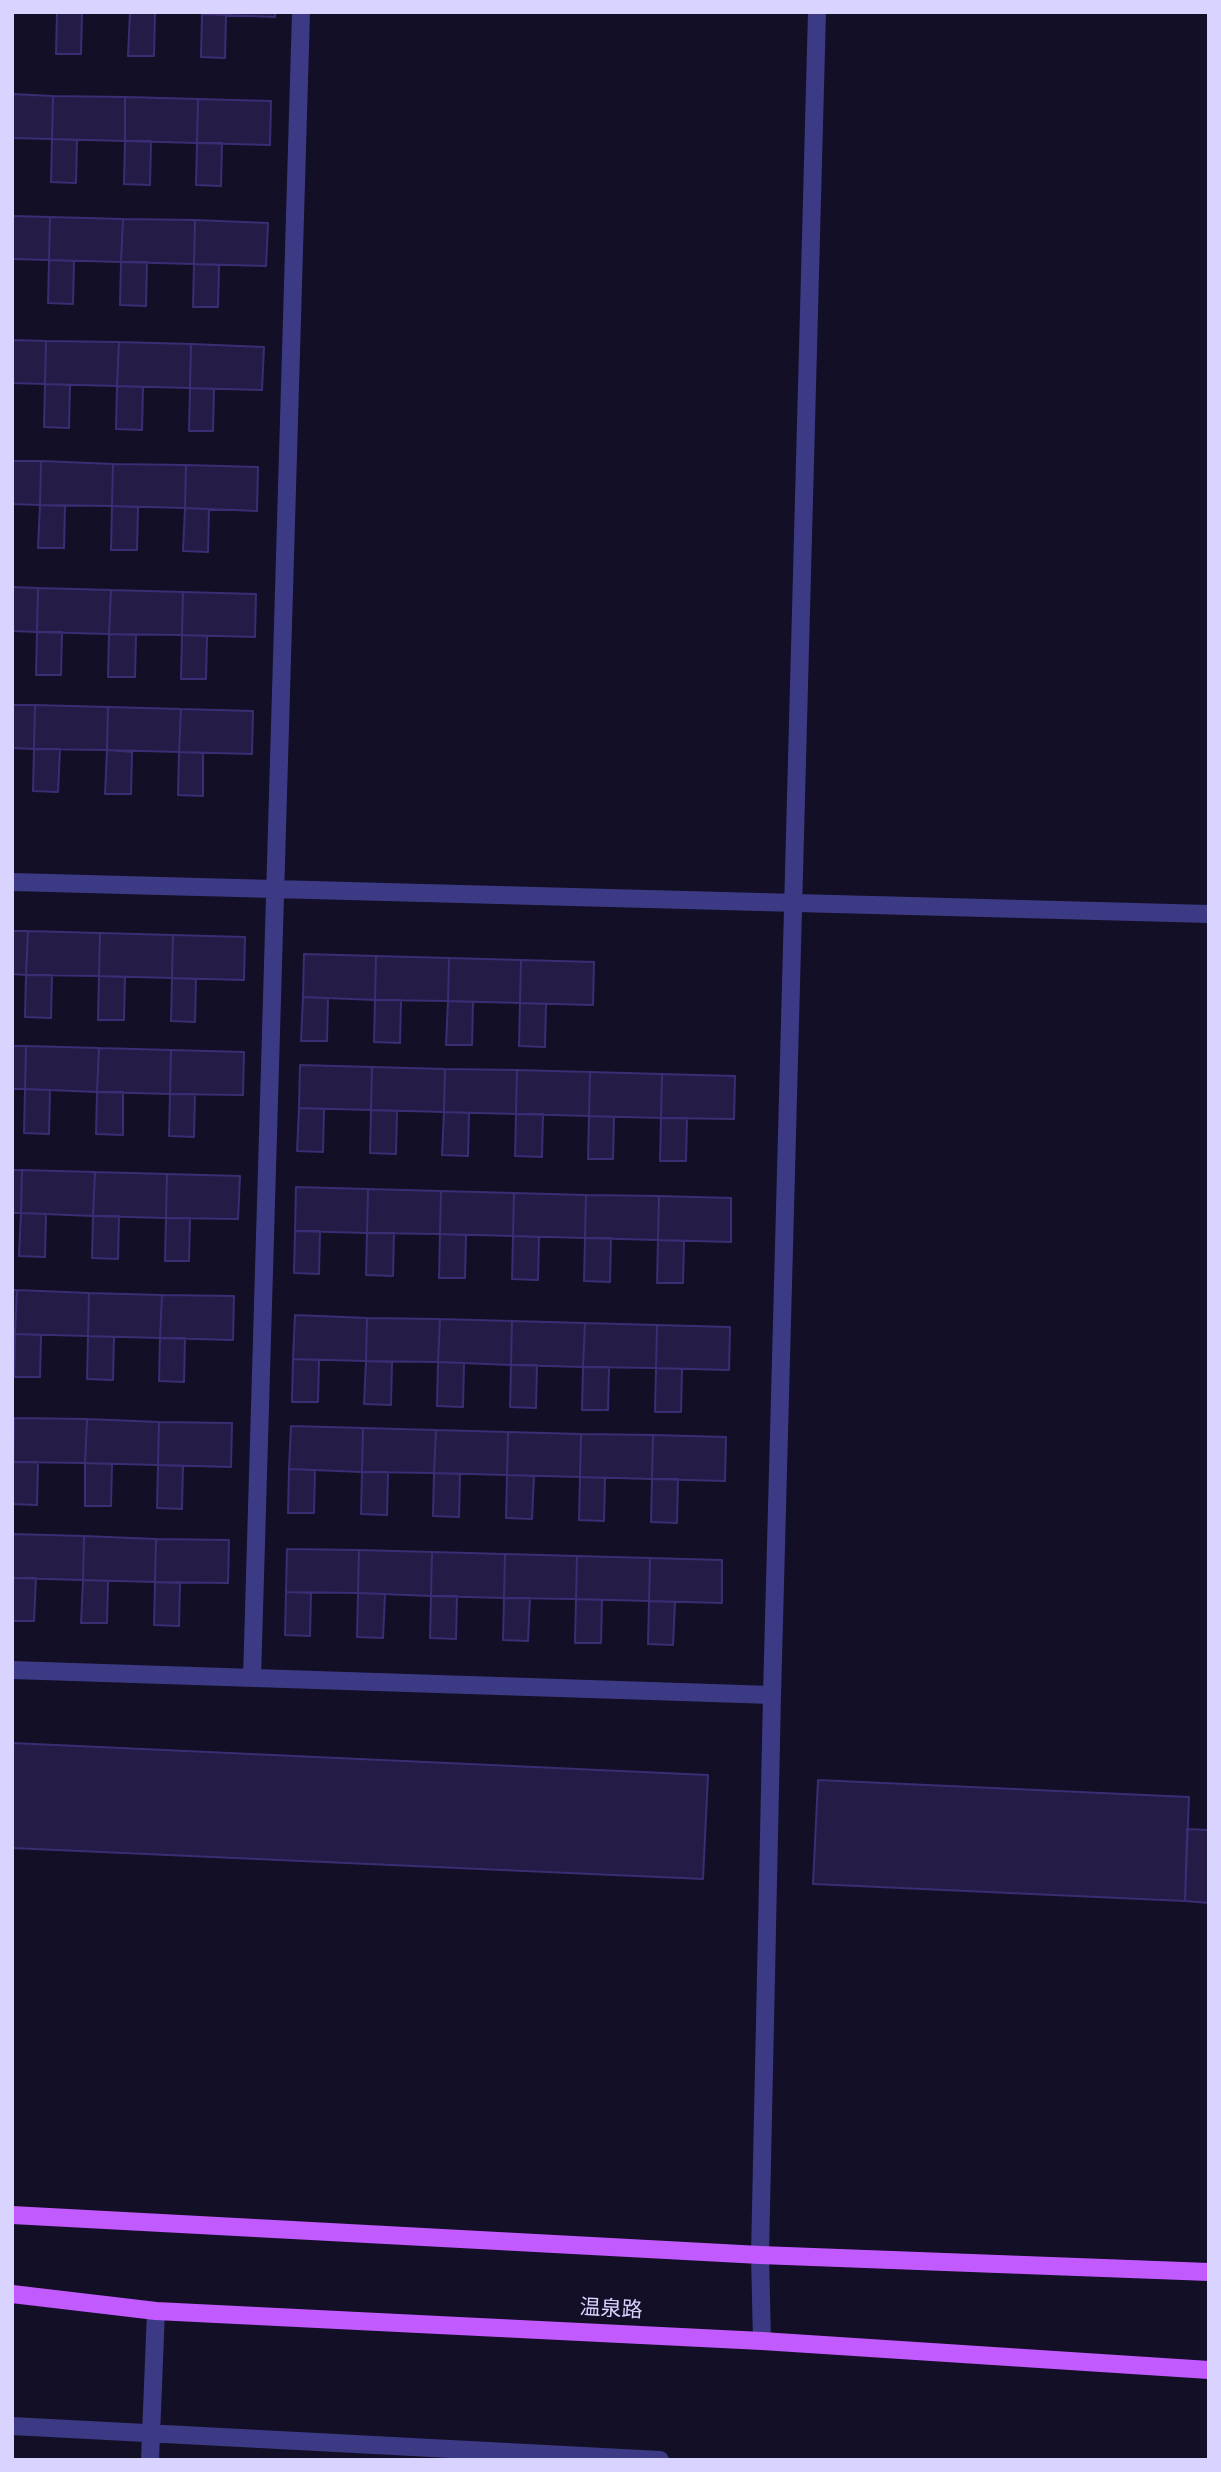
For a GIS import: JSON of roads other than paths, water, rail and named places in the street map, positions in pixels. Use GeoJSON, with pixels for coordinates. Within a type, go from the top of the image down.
{"type":"FeatureCollection","features":[{"type":"Feature","properties":{"kind":"main road"},"geometry":{"type":"LineString","coordinates":[[12,2215],[761,2255],[1209,2272]]}},
{"type":"Feature","properties":{"kind":"main road","name":"温泉路"},"geometry":{"type":"LineString","coordinates":[[12,2294],[156,2311],[762,2341],[1209,2370]]}},
{"type":"Feature","properties":{"kind":"street"},"geometry":{"type":"LineString","coordinates":[[252,1678],[301,12]]}},
{"type":"Feature","properties":{"kind":"street"},"geometry":{"type":"LineString","coordinates":[[762,2341],[761,2255],[772,1695],[817,12]]}},
{"type":"Feature","properties":{"kind":"street"},"geometry":{"type":"LineString","coordinates":[[12,882],[1209,914]]}},
{"type":"Feature","properties":{"kind":"street"},"geometry":{"type":"LineString","coordinates":[[12,1670],[772,1695]]}},
{"type":"Feature","properties":{"kind":"street"},"geometry":{"type":"LineString","coordinates":[[150,2460],[156,2311]]}},
{"type":"Feature","properties":{"kind":"street"},"geometry":{"type":"LineString","coordinates":[[12,2427],[660,2460]]}}]}
